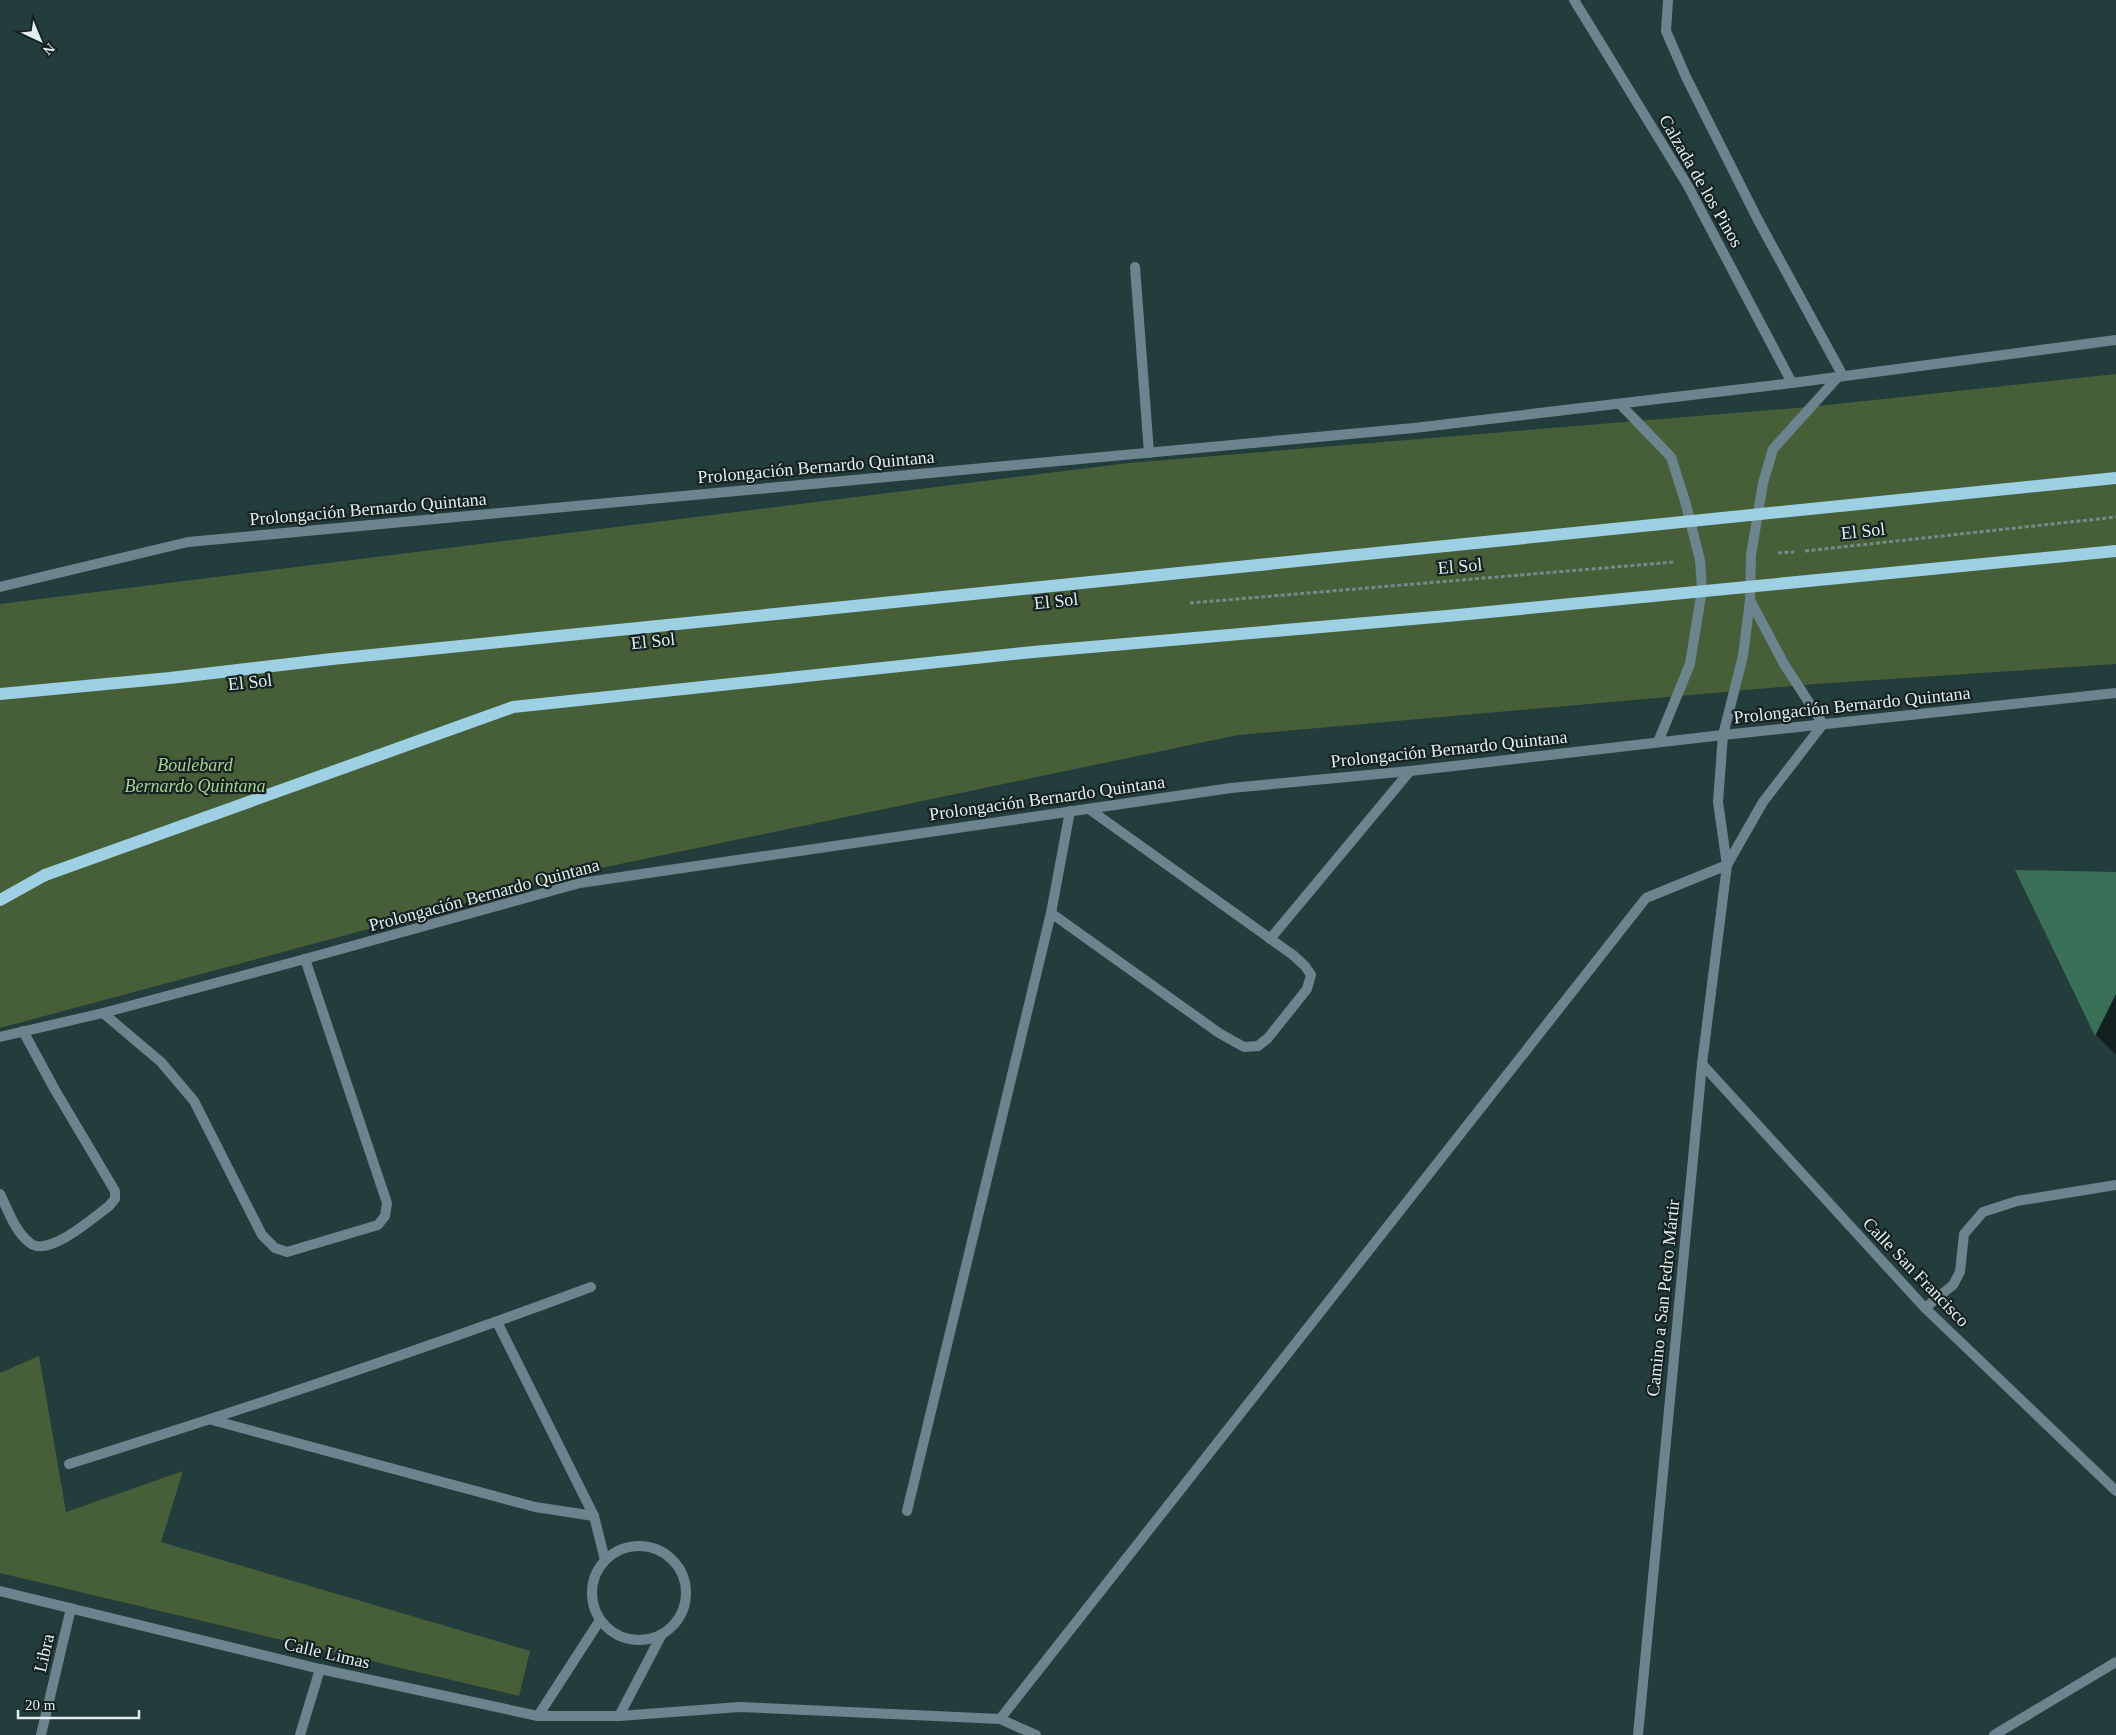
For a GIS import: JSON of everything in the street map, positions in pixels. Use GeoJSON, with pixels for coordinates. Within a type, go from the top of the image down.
{"type":"FeatureCollection","features":[{"type":"Feature","properties":{"kind":"main road"},"geometry":{"type":"LineString","coordinates":[[0,694],[170,678],[332,658],[2116,478]]}},
{"type":"Feature","properties":{"kind":"main road"},"geometry":{"type":"LineString","coordinates":[[0,900],[45,876],[513,707],[1033,652],[1458,615],[2116,551]]}},
{"type":"Feature","properties":{"kind":"street","name":"Calzada de los Pinos"},"geometry":{"type":"LineString","coordinates":[[1574,0],[1688,186],[1792,383]]}},
{"type":"Feature","properties":{"kind":"street"},"geometry":{"type":"LineString","coordinates":[[1668,0],[1666,31],[1686,77],[1840,376]]}},
{"type":"Feature","properties":{"kind":"street"},"geometry":{"type":"LineString","coordinates":[[1135,267],[1149,453]]}},
{"type":"Feature","properties":{"kind":"street","name":"Prolongación Bernardo Quintana"},"geometry":{"type":"LineString","coordinates":[[0,587],[188,542],[1414,428],[1792,383],[2116,340]]}},
{"type":"Feature","properties":{"kind":"street","name":"Camino a San Pedro Mártir"},"geometry":{"type":"LineString","coordinates":[[1638,1735],[1702,1064],[1727,865],[1718,802],[1723,735],[1743,656],[1750,600],[1751,555],[1762,483],[1773,449],[1840,376]]}},
{"type":"Feature","properties":{"kind":"street"},"geometry":{"type":"LineString","coordinates":[[1620,404],[1671,457],[1685,501],[1700,560],[1702,590],[1690,664],[1658,742]]}},
{"type":"Feature","properties":{"kind":"street"},"geometry":{"type":"LineString","coordinates":[[1750,600],[1784,664],[1823,724]]}},
{"type":"Feature","properties":{"kind":"street","name":"Prolongación Bernardo Quintana"},"geometry":{"type":"LineString","coordinates":[[0,1037],[103,1013],[580,883],[1232,788],[1410,771],[1658,742],[2116,693]]}},
{"type":"Feature","properties":{"kind":"street","name":"Camino a San Pedro Mártir"},"geometry":{"type":"LineString","coordinates":[[1727,865],[1763,802],[1823,724]]}},
{"type":"Feature","properties":{"kind":"street"},"geometry":{"type":"LineString","coordinates":[[1270,939],[1410,771]]}},
{"type":"Feature","properties":{"kind":"street"},"geometry":{"type":"LineString","coordinates":[[1051,913],[1219,1033],[1244,1047],[1258,1046],[1268,1038],[1307,989],[1311,975],[1305,966],[1293,955],[1089,809]]}},
{"type":"Feature","properties":{"kind":"street"},"geometry":{"type":"LineString","coordinates":[[907,1510],[1051,913],[1070,811]]}},
{"type":"Feature","properties":{"kind":"street"},"geometry":{"type":"LineString","coordinates":[[1036,1735],[1000,1719],[1646,898],[1727,865]]}},
{"type":"Feature","properties":{"kind":"street"},"geometry":{"type":"LineString","coordinates":[[103,1013],[160,1062],[194,1101],[262,1235],[275,1248],[287,1252],[378,1225],[385,1216],[387,1203],[305,959]]}},
{"type":"Feature","properties":{"kind":"street"},"geometry":{"type":"LineString","coordinates":[[0,1194],[20,1232],[31,1244],[42,1247],[55,1244],[110,1206],[115,1199],[115,1192],[23,1032]]}},
{"type":"Feature","properties":{"kind":"street","name":"Calle San Francisco"},"geometry":{"type":"LineString","coordinates":[[1702,1064],[1925,1308],[2116,1491]]}},
{"type":"Feature","properties":{"kind":"street"},"geometry":{"type":"LineString","coordinates":[[1925,1308],[1954,1286],[1960,1272],[1964,1234],[1983,1212],[2017,1201],[2116,1185]]}},
{"type":"Feature","properties":{"kind":"street"},"geometry":{"type":"LineString","coordinates":[[69,1464],[211,1420],[497,1322],[591,1287]]}},
{"type":"Feature","properties":{"kind":"street"},"geometry":{"type":"LineString","coordinates":[[497,1322],[594,1516],[605,1560]]}},
{"type":"Feature","properties":{"kind":"street"},"geometry":{"type":"LineString","coordinates":[[211,1420],[535,1507],[594,1516]]}},
{"type":"Feature","properties":{"kind":"street"},"geometry":{"type":"LineString","coordinates":[[634,1545],[651,1546],[666,1552],[678,1564],[686,1579],[687,1595],[684,1612],[674,1626],[661,1636],[644,1640],[627,1640],[612,1632],[600,1620],[593,1605],[591,1589],[596,1574],[605,1560],[618,1550],[634,1545]]}},
{"type":"Feature","properties":{"kind":"street","name":"Calle Limas"},"geometry":{"type":"LineString","coordinates":[[0,1591],[320,1668],[538,1716],[619,1716],[740,1706],[1000,1719]]}},
{"type":"Feature","properties":{"kind":"street","name":"Libra"},"geometry":{"type":"LineString","coordinates":[[41,1735],[71,1608]]}},
{"type":"Feature","properties":{"kind":"street"},"geometry":{"type":"LineString","coordinates":[[538,1716],[600,1620]]}},
{"type":"Feature","properties":{"kind":"street"},"geometry":{"type":"LineString","coordinates":[[619,1716],[661,1636]]}},
{"type":"Feature","properties":{"kind":"street"},"geometry":{"type":"LineString","coordinates":[[1994,1735],[2116,1662]]}},
{"type":"Feature","properties":{"kind":"street"},"geometry":{"type":"LineString","coordinates":[[300,1735],[320,1668]]}},
{"type":"Feature","properties":{"kind":"path","name":"El Sol"},"geometry":{"type":"LineString","coordinates":[[1751,555],[2116,517]]}},
{"type":"Feature","properties":{"kind":"path","name":"El Sol"},"geometry":{"type":"LineString","coordinates":[[1188,603],[1700,560]]}},
{"type":"Feature","properties":{"kind":"green space","name":"Boulebard Bernardo Quintana"},"geometry":{"type":"Polygon","coordinates":[[[2116,374],[2116,664],[1815,684],[1238,735],[577,873],[0,1028],[0,604],[1129,463],[1819,406],[2116,374]]]}},
{"type":"Feature","properties":{"kind":"green space"},"geometry":{"type":"Polygon","coordinates":[[[39,1356],[66,1512],[183,1471],[161,1542],[530,1651],[519,1696],[0,1573],[0,1373],[39,1356]]]}},
{"type":"Feature","properties":{"kind":"building"},"geometry":{"type":"Polygon","coordinates":[[[2015,870],[2116,872],[2116,994],[2095,1036],[2015,870]]]}}]}
